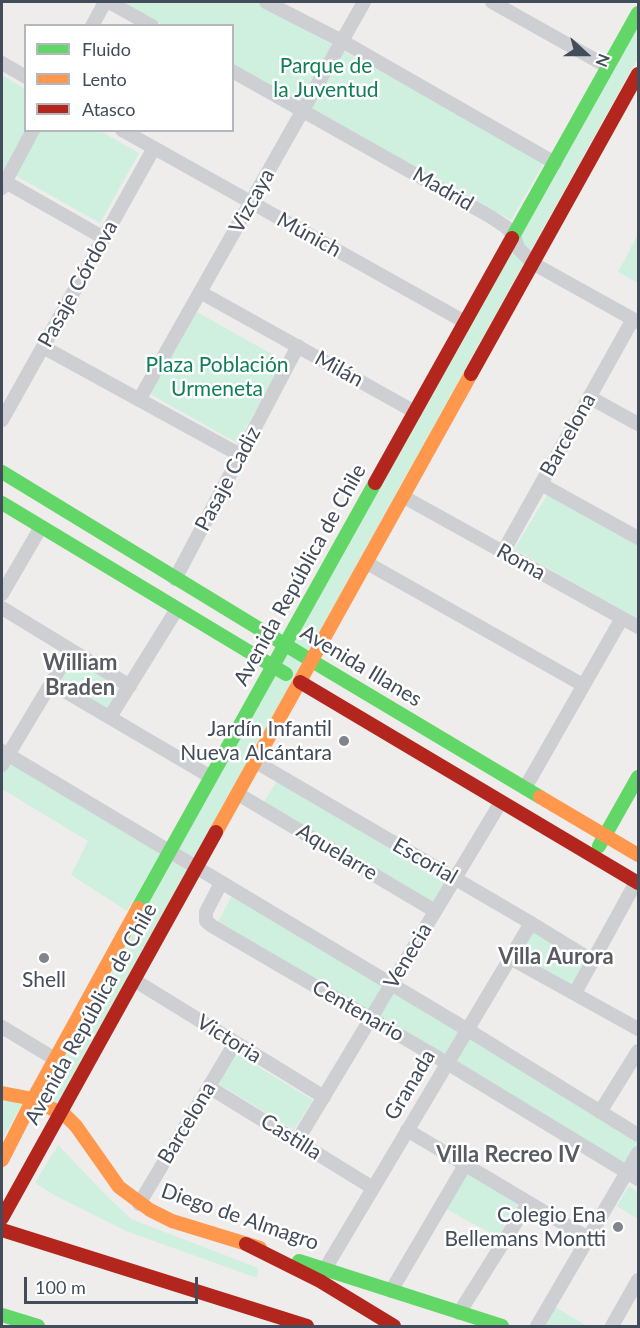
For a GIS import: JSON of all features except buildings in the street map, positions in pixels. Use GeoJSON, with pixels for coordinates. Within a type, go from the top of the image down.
{"type":"FeatureCollection","features":[{"type":"Feature","properties":{"kind":"main road","name":"Avenida República de Chile"},"geometry":{"type":"LineString","coordinates":[[2,1160],[33,1099],[284,645],[534,264],[593,126],[608,67],[639,13]]}},
{"type":"Feature","properties":{"kind":"main road","name":"Avenida República de Chile"},"geometry":{"type":"LineString","coordinates":[[2,1218],[404,497],[415,412],[465,322],[555,163],[593,126],[639,74]]}},
{"type":"Feature","properties":{"kind":"main road","name":"Avenida Illanes"},"geometry":{"type":"LineString","coordinates":[[2,472],[284,645],[639,855]]}},
{"type":"Feature","properties":{"kind":"main road"},"geometry":{"type":"LineString","coordinates":[[2,503],[637,883]]}},
{"type":"Feature","properties":{"kind":"main road"},"geometry":{"type":"LineString","coordinates":[[238,728],[249,740],[265,743]]}},
{"type":"Feature","properties":{"kind":"main road"},"geometry":{"type":"LineString","coordinates":[[593,857],[639,777]]}},
{"type":"Feature","properties":{"kind":"main road","name":"Diego de Almagro"},"geometry":{"type":"LineString","coordinates":[[2,1093],[33,1099],[60,1112],[76,1126],[119,1187],[140,1204],[172,1221],[502,1326]]}},
{"type":"Feature","properties":{"kind":"main road"},"geometry":{"type":"LineString","coordinates":[[2,1230],[307,1326]]}},
{"type":"Feature","properties":{"kind":"main road"},"geometry":{"type":"LineString","coordinates":[[246,1244],[320,1281],[394,1326]]}},
{"type":"Feature","properties":{"kind":"main road"},"geometry":{"type":"LineString","coordinates":[[2,1315],[38,1326]]}},
{"type":"Feature","properties":{"kind":"street"},"geometry":{"type":"LineString","coordinates":[[93,24],[107,2],[148,24]]}},
{"type":"Feature","properties":{"kind":"street"},"geometry":{"type":"LineString","coordinates":[[266,2],[342,41],[555,163]]}},
{"type":"Feature","properties":{"kind":"street","name":"Vizcaya"},"geometry":{"type":"LineString","coordinates":[[139,400],[364,2]]}},
{"type":"Feature","properties":{"kind":"street"},"geometry":{"type":"LineString","coordinates":[[492,2],[608,67]]}},
{"type":"Feature","properties":{"kind":"street"},"geometry":{"type":"LineString","coordinates":[[2,63],[24,76]]}},
{"type":"Feature","properties":{"kind":"street","name":"Madrid"},"geometry":{"type":"LineString","coordinates":[[234,71],[506,226],[514,235],[518,248],[534,264],[636,321]]}},
{"type":"Feature","properties":{"kind":"street"},"geometry":{"type":"LineString","coordinates":[[32,132],[3,184],[104,238]]}},
{"type":"Feature","properties":{"kind":"street","name":"Múnich"},"geometry":{"type":"LineString","coordinates":[[126,132],[465,322]]}},
{"type":"Feature","properties":{"kind":"street","name":"Pasaje Córdova"},"geometry":{"type":"LineString","coordinates":[[2,420],[154,148]]}},
{"type":"Feature","properties":{"kind":"street","name":"Milán"},"geometry":{"type":"LineString","coordinates":[[200,292],[415,412]]}},
{"type":"Feature","properties":{"kind":"street","name":"Barcelona"},"geometry":{"type":"LineString","coordinates":[[503,552],[589,397],[636,321]]}},
{"type":"Feature","properties":{"kind":"street"},"geometry":{"type":"LineString","coordinates":[[43,346],[240,455]]}},
{"type":"Feature","properties":{"kind":"street","name":"Pasaje Cadiz"},"geometry":{"type":"LineString","coordinates":[[175,579],[298,346]]}},
{"type":"Feature","properties":{"kind":"street"},"geometry":{"type":"LineString","coordinates":[[589,397],[639,424]]}},
{"type":"Feature","properties":{"kind":"street"},"geometry":{"type":"LineString","coordinates":[[541,484],[639,538]]}},
{"type":"Feature","properties":{"kind":"street","name":"Roma"},"geometry":{"type":"LineString","coordinates":[[404,497],[639,627]]}},
{"type":"Feature","properties":{"kind":"street"},"geometry":{"type":"LineString","coordinates":[[2,594],[41,527]]}},
{"type":"Feature","properties":{"kind":"street"},"geometry":{"type":"LineString","coordinates":[[367,563],[583,685]]}},
{"type":"Feature","properties":{"kind":"street"},"geometry":{"type":"LineString","coordinates":[[2,608],[130,686]]}},
{"type":"Feature","properties":{"kind":"street"},"geometry":{"type":"LineString","coordinates":[[110,717],[177,609]]}},
{"type":"Feature","properties":{"kind":"street"},"geometry":{"type":"LineString","coordinates":[[525,788],[622,618]]}},
{"type":"Feature","properties":{"kind":"street"},"geometry":{"type":"LineString","coordinates":[[4,757],[71,650]]}},
{"type":"Feature","properties":{"kind":"street"},"geometry":{"type":"LineString","coordinates":[[51,683],[211,777]]}},
{"type":"Feature","properties":{"kind":"street","name":"Centenario"},"geometry":{"type":"LineString","coordinates":[[4,757],[170,852],[639,1135]]}},
{"type":"Feature","properties":{"kind":"street","name":"Escorial"},"geometry":{"type":"LineString","coordinates":[[256,762],[593,961]]}},
{"type":"Feature","properties":{"kind":"street","name":"Aquelarre"},"geometry":{"type":"LineString","coordinates":[[238,794],[435,911]]}},
{"type":"Feature","properties":{"kind":"street","name":"Venecia"},"geometry":{"type":"LineString","coordinates":[[297,1141],[501,802]]}},
{"type":"Feature","properties":{"kind":"street"},"geometry":{"type":"LineString","coordinates":[[575,993],[637,883]]}},
{"type":"Feature","properties":{"kind":"street","name":"Centenario"},"geometry":{"type":"LineString","coordinates":[[221,884],[206,912],[206,921],[212,926],[447,1063],[633,1176]]}},
{"type":"Feature","properties":{"kind":"street","name":"Granada"},"geometry":{"type":"LineString","coordinates":[[324,1269],[531,923]]}},
{"type":"Feature","properties":{"kind":"street"},"geometry":{"type":"LineString","coordinates":[[510,958],[639,1029]]}},
{"type":"Feature","properties":{"kind":"street","name":"Victoria"},"geometry":{"type":"LineString","coordinates":[[134,980],[324,1097]]}},
{"type":"Feature","properties":{"kind":"street"},"geometry":{"type":"LineString","coordinates":[[2,1027],[55,1059]]}},
{"type":"Feature","properties":{"kind":"street","name":"Barcelona"},"geometry":{"type":"LineString","coordinates":[[140,1204],[235,1043]]}},
{"type":"Feature","properties":{"kind":"street"},"geometry":{"type":"LineString","coordinates":[[600,1112],[639,1051]]}},
{"type":"Feature","properties":{"kind":"street","name":"Castilla"},"geometry":{"type":"LineString","coordinates":[[209,1087],[373,1188]]}},
{"type":"Feature","properties":{"kind":"street"},"geometry":{"type":"LineString","coordinates":[[407,1130],[588,1238]]}},
{"type":"Feature","properties":{"kind":"street"},"geometry":{"type":"LineString","coordinates":[[537,1326],[588,1238],[633,1176],[639,1153]]}},
{"type":"Feature","properties":{"kind":"street"},"geometry":{"type":"LineString","coordinates":[[391,1291],[465,1165]]}},
{"type":"Feature","properties":{"kind":"street"},"geometry":{"type":"LineString","coordinates":[[459,1313],[528,1203]]}},
{"type":"Feature","properties":{"kind":"street"},"geometry":{"type":"LineString","coordinates":[[612,1326],[639,1280]]}},
{"type":"Feature","properties":{"kind":"green space","name":"Parque de la Juventud"},"geometry":{"type":"Polygon","coordinates":[[[120,2],[255,2],[544,162],[511,220],[234,65],[234,24],[161,24],[120,2]]]}},
{"type":"Feature","properties":{"kind":"green space"},"geometry":{"type":"Polygon","coordinates":[[[638,22],[638,58],[57,1104],[40,1096],[638,22]]]}},
{"type":"Feature","properties":{"kind":"green space"},"geometry":{"type":"Polygon","coordinates":[[[2,75],[24,88],[24,132],[102,132],[139,153],[100,223],[2,168],[2,75]]]}},
{"type":"Feature","properties":{"kind":"green space"},"geometry":{"type":"Polygon","coordinates":[[[638,234],[638,283],[618,272],[638,234]]]}},
{"type":"Feature","properties":{"kind":"green space","name":"Plaza Población Urmeneta"},"geometry":{"type":"Polygon","coordinates":[[[197,312],[284,361],[237,443],[150,394],[197,312]]]}},
{"type":"Feature","properties":{"kind":"green space"},"geometry":{"type":"Polygon","coordinates":[[[548,494],[638,543],[638,619],[514,549],[548,494]]]}},
{"type":"Feature","properties":{"kind":"green space"},"geometry":{"type":"Polygon","coordinates":[[[72,657],[125,688],[110,713],[57,682],[72,657]]]}},
{"type":"Feature","properties":{"kind":"green space"},"geometry":{"type":"Polygon","coordinates":[[[2,756],[161,853],[127,911],[71,875],[88,841],[2,789],[2,756]]]}},
{"type":"Feature","properties":{"kind":"green space"},"geometry":{"type":"Polygon","coordinates":[[[278,779],[448,878],[432,905],[262,805],[278,779]]]}},
{"type":"Feature","properties":{"kind":"green space"},"geometry":{"type":"Polygon","coordinates":[[[233,894],[638,1138],[638,1176],[216,925],[233,894]]]}},
{"type":"Feature","properties":{"kind":"green space"},"geometry":{"type":"Polygon","coordinates":[[[531,923],[593,961],[575,993],[510,958],[531,923]]]}},
{"type":"Feature","properties":{"kind":"green space"},"geometry":{"type":"Polygon","coordinates":[[[237,1054],[313,1100],[294,1130],[219,1084],[237,1054]]]}},
{"type":"Feature","properties":{"kind":"green space"},"geometry":{"type":"Polygon","coordinates":[[[2,1095],[24,1101],[2,1140],[2,1095]]]}},
{"type":"Feature","properties":{"kind":"green space"},"geometry":{"type":"Polygon","coordinates":[[[58,1145],[131,1219],[258,1268],[257,1278],[126,1231],[35,1183],[58,1145]]]}},
{"type":"Feature","properties":{"kind":"green space"},"geometry":{"type":"Polygon","coordinates":[[[467,1173],[518,1204],[498,1237],[446,1209],[467,1173]]]}},
{"type":"Feature","properties":{"kind":"green space"},"geometry":{"type":"Polygon","coordinates":[[[629,1186],[638,1192],[638,1219],[617,1206],[629,1186]]]}},
{"type":"Feature","properties":{"kind":"green space"},"geometry":{"type":"Polygon","coordinates":[[[552,1305],[587,1326],[539,1326],[552,1305]]]}},
{"type":"Feature","properties":{"kind":"traffic: fast"},"geometry":{"type":"LineString","coordinates":[[512,238],[638,13]]}},
{"type":"Feature","properties":{"kind":"traffic: fast"},"geometry":{"type":"LineString","coordinates":[[2,472],[312,661]]}},
{"type":"Feature","properties":{"kind":"traffic: fast"},"geometry":{"type":"LineString","coordinates":[[138,908],[375,483]]}},
{"type":"Feature","properties":{"kind":"traffic: fast"},"geometry":{"type":"LineString","coordinates":[[2,503],[286,674]]}},
{"type":"Feature","properties":{"kind":"traffic: fast"},"geometry":{"type":"LineString","coordinates":[[312,661],[540,797]]}},
{"type":"Feature","properties":{"kind":"traffic: fast"},"geometry":{"type":"LineString","coordinates":[[599,846],[638,777]]}},
{"type":"Feature","properties":{"kind":"traffic: fast"},"geometry":{"type":"LineString","coordinates":[[299,1261],[502,1326]]}},
{"type":"Feature","properties":{"kind":"traffic: fast"},"geometry":{"type":"LineString","coordinates":[[2,1315],[38,1326]]}},
{"type":"Feature","properties":{"kind":"traffic: slow"},"geometry":{"type":"LineString","coordinates":[[216,832],[471,374]]}},
{"type":"Feature","properties":{"kind":"traffic: slow"},"geometry":{"type":"LineString","coordinates":[[540,797],[638,855]]}},
{"type":"Feature","properties":{"kind":"traffic: slow"},"geometry":{"type":"LineString","coordinates":[[2,1160],[138,908]]}},
{"type":"Feature","properties":{"kind":"traffic: slow"},"geometry":{"type":"LineString","coordinates":[[2,1093],[33,1099],[66,1116],[76,1126],[119,1187],[150,1210],[172,1221],[260,1248]]}},
{"type":"Feature","properties":{"kind":"traffic: jam"},"geometry":{"type":"LineString","coordinates":[[471,374],[638,74]]}},
{"type":"Feature","properties":{"kind":"traffic: jam"},"geometry":{"type":"LineString","coordinates":[[375,483],[512,238]]}},
{"type":"Feature","properties":{"kind":"traffic: jam"},"geometry":{"type":"LineString","coordinates":[[300,682],[638,883]]}},
{"type":"Feature","properties":{"kind":"traffic: jam"},"geometry":{"type":"LineString","coordinates":[[2,1218],[216,832]]}},
{"type":"Feature","properties":{"kind":"traffic: jam"},"geometry":{"type":"LineString","coordinates":[[2,1230],[307,1326]]}},
{"type":"Feature","properties":{"kind":"traffic: jam"},"geometry":{"type":"LineString","coordinates":[[246,1244],[320,1281],[394,1326]]}},
{"type":"Feature","properties":{"kind":"place","name":"Jardín Infantil Nueva Alcántara"},"geometry":{"type":"Point","coordinates":[344,741]}},
{"type":"Feature","properties":{"kind":"place","name":"Shell"},"geometry":{"type":"Point","coordinates":[44,958]}},
{"type":"Feature","properties":{"kind":"place","name":"Colegio Ena Bellemans Montti"},"geometry":{"type":"Point","coordinates":[618,1227]}},
{"type":"Feature","properties":{"kind":"district","name":"William Braden"},"geometry":{"type":"Point","coordinates":[80,676]}},
{"type":"Feature","properties":{"kind":"district","name":"Villa Aurora"},"geometry":{"type":"Point","coordinates":[556,957]}},
{"type":"Feature","properties":{"kind":"district","name":"Villa Recreo IV"},"geometry":{"type":"Point","coordinates":[508,1155]}}]}
